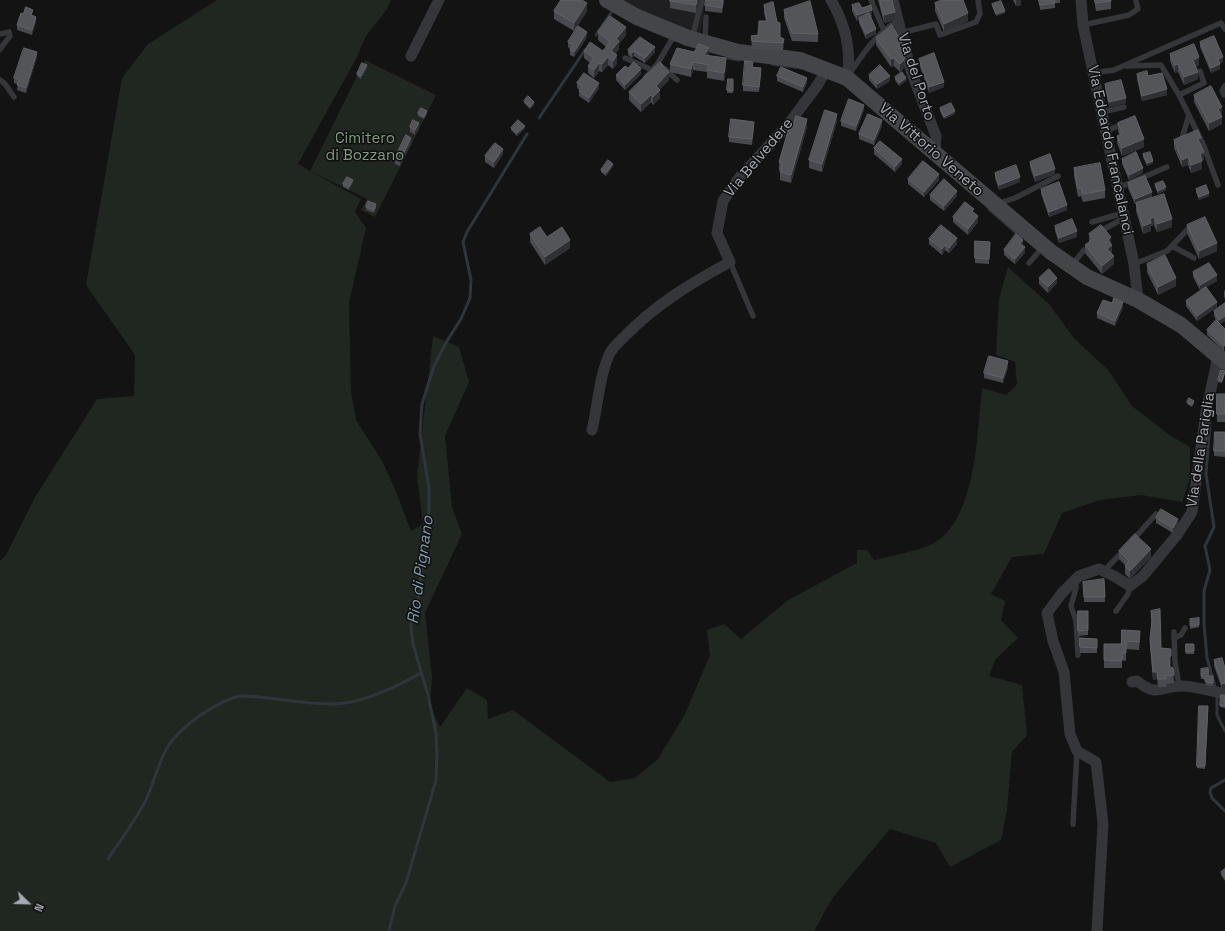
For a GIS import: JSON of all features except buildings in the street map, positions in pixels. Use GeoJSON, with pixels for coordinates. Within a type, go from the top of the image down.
{"type":"FeatureCollection","features":[{"type":"Feature","properties":{"kind":"street"},"geometry":{"type":"LineString","coordinates":[[411,56],[439,0]]}},
{"type":"Feature","properties":{"kind":"street","name":"Via Vittorio Veneto"},"geometry":{"type":"LineString","coordinates":[[607,0],[637,17],[698,41],[738,52],[800,60],[827,69],[847,78],[994,205],[1040,249],[1071,266],[1087,277],[1138,300],[1181,325],[1221,360]]}},
{"type":"Feature","properties":{"kind":"street"},"geometry":{"type":"LineString","coordinates":[[831,0],[840,15],[847,40],[849,67],[847,78]]}},
{"type":"Feature","properties":{"kind":"street","name":"Via del Porto"},"geometry":{"type":"LineString","coordinates":[[893,0],[911,71],[936,136],[935,154]]}},
{"type":"Feature","properties":{"kind":"street","name":"Via Edoardo Francalanci"},"geometry":{"type":"LineString","coordinates":[[1082,0],[1083,25],[1107,131],[1134,264],[1138,300]]}},
{"type":"Feature","properties":{"kind":"street","name":"Via Belvedere"},"geometry":{"type":"LineString","coordinates":[[730,262],[717,233],[723,201],[739,178],[787,126],[817,86],[827,69]]}},
{"type":"Feature","properties":{"kind":"street"},"geometry":{"type":"LineString","coordinates":[[592,430],[610,352],[628,333],[668,298],[699,278],[730,262]]}},
{"type":"Feature","properties":{"kind":"street","name":"Via della Pariglia"},"geometry":{"type":"LineString","coordinates":[[1130,586],[1143,576],[1177,535],[1192,512],[1206,412],[1221,360]]}},
{"type":"Feature","properties":{"kind":"street"},"geometry":{"type":"LineString","coordinates":[[1097,931],[1103,824],[1096,762],[1077,751],[1070,734],[1064,672],[1053,641],[1047,613],[1079,576],[1099,569],[1130,586]]}},
{"type":"Feature","properties":{"kind":"street"},"geometry":{"type":"LineString","coordinates":[[1132,682],[1137,681],[1147,689],[1158,691],[1179,686],[1219,693]]}},
{"type":"Feature","properties":{"kind":"lane"},"geometry":{"type":"LineString","coordinates":[[698,41],[702,0]]}},
{"type":"Feature","properties":{"kind":"lane"},"geometry":{"type":"LineString","coordinates":[[871,0],[884,31]]}},
{"type":"Feature","properties":{"kind":"lane"},"geometry":{"type":"LineString","coordinates":[[902,33],[936,24],[940,35],[976,22],[980,14],[978,0]]}},
{"type":"Feature","properties":{"kind":"lane"},"geometry":{"type":"LineString","coordinates":[[1083,25],[1129,15],[1138,9],[1136,0]]}},
{"type":"Feature","properties":{"kind":"lane"},"geometry":{"type":"LineString","coordinates":[[698,41],[706,17]]}},
{"type":"Feature","properties":{"kind":"lane"},"geometry":{"type":"LineString","coordinates":[[847,78],[862,56],[884,31],[898,21]]}},
{"type":"Feature","properties":{"kind":"lane"},"geometry":{"type":"LineString","coordinates":[[1094,73],[1114,70],[1221,23],[1225,29]]}},
{"type":"Feature","properties":{"kind":"lane"},"geometry":{"type":"LineString","coordinates":[[0,34],[9,32],[10,36],[0,49]]}},
{"type":"Feature","properties":{"kind":"lane"},"geometry":{"type":"LineString","coordinates":[[643,80],[658,63],[676,33]]}},
{"type":"Feature","properties":{"kind":"lane"},"geometry":{"type":"LineString","coordinates":[[625,58],[652,70]]}},
{"type":"Feature","properties":{"kind":"lane"},"geometry":{"type":"LineString","coordinates":[[658,63],[677,80]]}},
{"type":"Feature","properties":{"kind":"lane"},"geometry":{"type":"LineString","coordinates":[[1122,66],[1161,65],[1179,95],[1203,144],[1218,185]]}},
{"type":"Feature","properties":{"kind":"lane"},"geometry":{"type":"LineString","coordinates":[[1179,95],[1204,83],[1200,71]]}},
{"type":"Feature","properties":{"kind":"lane"},"geometry":{"type":"LineString","coordinates":[[0,80],[5,84],[14,97]]}},
{"type":"Feature","properties":{"kind":"lane"},"geometry":{"type":"LineString","coordinates":[[1224,95],[1222,91],[1225,86]]}},
{"type":"Feature","properties":{"kind":"lane"},"geometry":{"type":"LineString","coordinates":[[1102,112],[1124,107]]}},
{"type":"Feature","properties":{"kind":"lane"},"geometry":{"type":"LineString","coordinates":[[1182,138],[1189,115]]}},
{"type":"Feature","properties":{"kind":"lane"},"geometry":{"type":"LineString","coordinates":[[1107,131],[1130,121]]}},
{"type":"Feature","properties":{"kind":"lane"},"geometry":{"type":"LineString","coordinates":[[1118,188],[1167,167]]}},
{"type":"Feature","properties":{"kind":"lane"},"geometry":{"type":"LineString","coordinates":[[994,205],[1015,198],[1058,176]]}},
{"type":"Feature","properties":{"kind":"lane"},"geometry":{"type":"LineString","coordinates":[[1092,222],[1124,216]]}},
{"type":"Feature","properties":{"kind":"lane"},"geometry":{"type":"LineString","coordinates":[[1092,236],[1124,216]]}},
{"type":"Feature","properties":{"kind":"lane"},"geometry":{"type":"LineString","coordinates":[[1134,264],[1167,251],[1188,229]]}},
{"type":"Feature","properties":{"kind":"lane"},"geometry":{"type":"LineString","coordinates":[[1172,246],[1194,258]]}},
{"type":"Feature","properties":{"kind":"lane"},"geometry":{"type":"LineString","coordinates":[[1029,263],[1040,249]]}},
{"type":"Feature","properties":{"kind":"lane"},"geometry":{"type":"LineString","coordinates":[[1071,266],[1084,250]]}},
{"type":"Feature","properties":{"kind":"lane"},"geometry":{"type":"LineString","coordinates":[[730,262],[753,316]]}},
{"type":"Feature","properties":{"kind":"lane"},"geometry":{"type":"LineString","coordinates":[[1104,571],[1156,514]]}},
{"type":"Feature","properties":{"kind":"lane"},"geometry":{"type":"LineString","coordinates":[[1075,580],[1076,588],[1071,606],[1076,621],[1078,655]]}},
{"type":"Feature","properties":{"kind":"lane"},"geometry":{"type":"LineString","coordinates":[[1116,611],[1128,594],[1130,586]]}},
{"type":"Feature","properties":{"kind":"lane"},"geometry":{"type":"LineString","coordinates":[[1179,686],[1175,662],[1174,635],[1181,635],[1185,628]]}},
{"type":"Feature","properties":{"kind":"lane"},"geometry":{"type":"LineString","coordinates":[[1073,824],[1077,751]]}},
{"type":"Feature","properties":{"kind":"shaded area"},"geometry":{"type":"Polygon","coordinates":[[[607,0],[706,0],[699,41],[607,0]]]}},
{"type":"Feature","properties":{"kind":"green space"},"geometry":{"type":"Polygon","coordinates":[[[217,0],[391,0],[387,9],[366,36],[357,57],[298,164],[361,199],[355,212],[366,228],[349,303],[351,391],[356,420],[382,461],[395,489],[411,531],[423,524],[417,476],[433,336],[459,347],[469,382],[445,436],[452,507],[462,534],[425,613],[432,677],[430,706],[440,727],[467,688],[487,700],[488,719],[513,710],[610,782],[635,778],[658,759],[685,714],[710,655],[707,630],[724,624],[741,639],[788,600],[857,563],[857,550],[867,550],[874,560],[916,550],[936,542],[950,529],[960,513],[967,493],[976,449],[982,388],[1006,395],[1017,384],[1015,362],[996,355],[999,299],[1008,267],[1049,304],[1074,338],[1109,371],[1132,406],[1171,436],[1190,447],[1190,478],[1182,502],[1141,495],[1100,500],[1062,513],[1044,554],[1012,557],[991,594],[1005,601],[1001,620],[1018,638],[995,660],[989,676],[1022,685],[1027,735],[1012,752],[1007,810],[1001,840],[950,867],[936,843],[890,829],[833,897],[814,931],[0,931],[0,561],[6,555],[34,499],[97,399],[134,396],[135,355],[86,285],[122,78],[148,44],[217,0]]]}},
{"type":"Feature","properties":{"kind":"green space","name":"Cimitero di Bozzano"},"geometry":{"type":"Polygon","coordinates":[[[365,60],[436,95],[375,217],[361,210],[367,199],[310,171],[365,60]]]}},
{"type":"Feature","properties":{"kind":"waterway","name":"Rio di Pignano"},"geometry":{"type":"LineString","coordinates":[[596,35],[611,13]]}},
{"type":"Feature","properties":{"kind":"waterway","name":"Rio di Pignano"},"geometry":{"type":"LineString","coordinates":[[539,118],[585,50]]}},
{"type":"Feature","properties":{"kind":"waterway"},"geometry":{"type":"LineString","coordinates":[[727,58],[739,60]]}},
{"type":"Feature","properties":{"kind":"waterway"},"geometry":{"type":"LineString","coordinates":[[772,64],[802,68]]}},
{"type":"Feature","properties":{"kind":"waterway","name":"Rio di Pignano"},"geometry":{"type":"LineString","coordinates":[[389,931],[395,906],[406,883],[436,780],[436,733],[428,695],[413,644],[411,628],[411,619],[418,601],[429,509],[429,488],[420,434],[422,404],[434,366],[461,319],[470,298],[471,280],[463,242],[467,232],[527,134]]}},
{"type":"Feature","properties":{"kind":"waterway"},"geometry":{"type":"LineString","coordinates":[[989,209],[1021,237]]}},
{"type":"Feature","properties":{"kind":"waterway"},"geometry":{"type":"LineString","coordinates":[[1210,422],[1206,474],[1214,527],[1205,546],[1210,570],[1204,591],[1204,624],[1207,658],[1216,690]]}},
{"type":"Feature","properties":{"kind":"waterway"},"geometry":{"type":"LineString","coordinates":[[108,859],[145,802],[167,748],[180,732],[210,709],[240,696],[263,697],[323,704],[346,703],[380,693],[421,673]]}},
{"type":"Feature","properties":{"kind":"waterway"},"geometry":{"type":"LineString","coordinates":[[1217,695],[1217,715],[1225,731]]}},
{"type":"Feature","properties":{"kind":"waterway"},"geometry":{"type":"LineString","coordinates":[[1225,780],[1211,788],[1210,792],[1212,798],[1225,811]]}}]}
